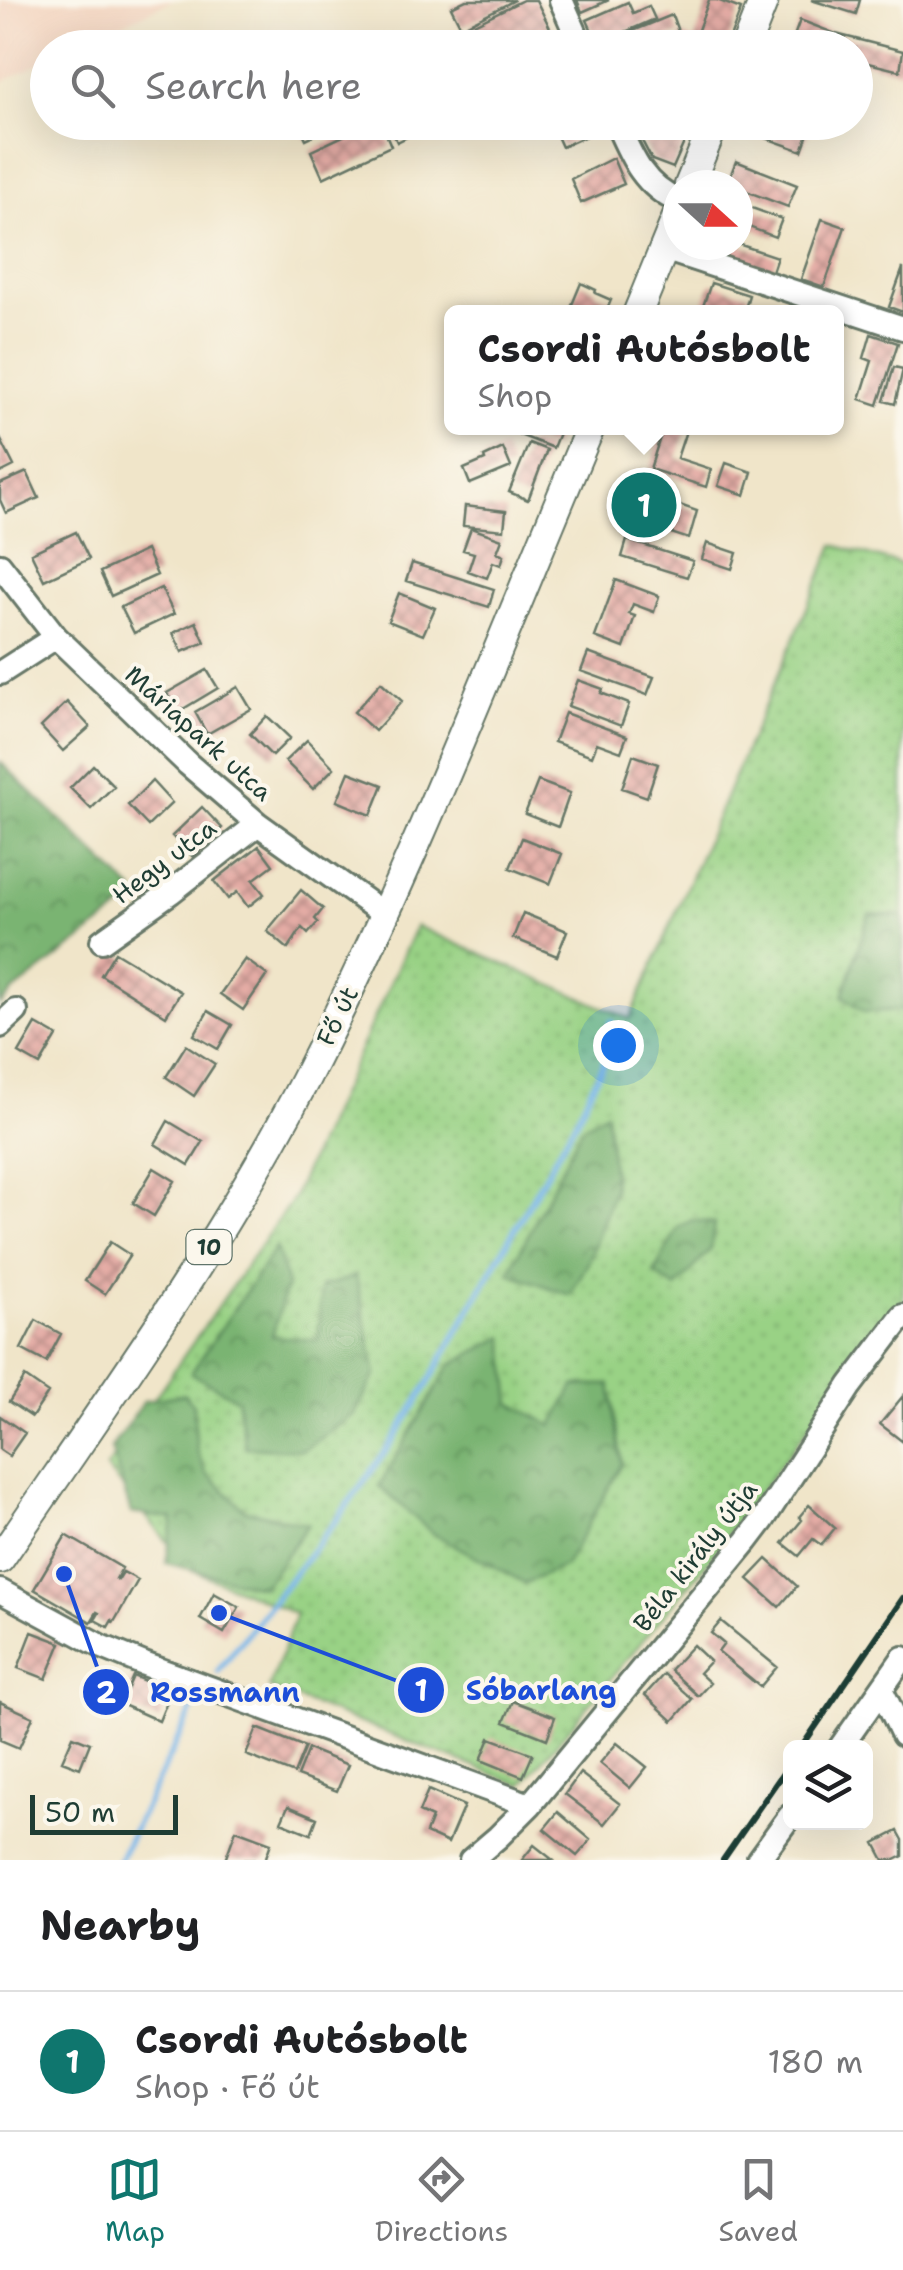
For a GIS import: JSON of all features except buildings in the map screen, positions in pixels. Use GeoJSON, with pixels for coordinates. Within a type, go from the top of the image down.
{"type":"FeatureCollection","features":[{"type":"Feature","properties":{"kind":"main road"},"geometry":{"type":"LineString","coordinates":[[752,30],[764,0]]}},
{"type":"Feature","properties":{"kind":"main road"},"geometry":{"type":"LineString","coordinates":[[696,170],[707,140]]}},
{"type":"Feature","properties":{"kind":"main road"},"geometry":{"type":"LineString","coordinates":[[641,305],[663,251]]}},
{"type":"Feature","properties":{"kind":"main road","name":"Fő út"},"geometry":{"type":"LineString","coordinates":[[0,1559],[157,1329],[266,1152],[304,1082],[384,915],[587,435]]}},
{"type":"Feature","properties":{"kind":"street"},"geometry":{"type":"LineString","coordinates":[[560,0],[574,30]]}},
{"type":"Feature","properties":{"kind":"street"},"geometry":{"type":"LineString","coordinates":[[624,140],[652,187],[663,193]]}},
{"type":"Feature","properties":{"kind":"street"},"geometry":{"type":"LineString","coordinates":[[697,260],[833,305]]}},
{"type":"Feature","properties":{"kind":"street"},"geometry":{"type":"LineString","coordinates":[[844,308],[903,328]]}},
{"type":"Feature","properties":{"kind":"street","name":"Máriapark utca"},"geometry":{"type":"LineString","coordinates":[[0,566],[56,637],[188,764],[258,824],[384,915]]}},
{"type":"Feature","properties":{"kind":"street"},"geometry":{"type":"LineString","coordinates":[[0,673],[56,637]]}},
{"type":"Feature","properties":{"kind":"street","name":"Hegy utca"},"geometry":{"type":"LineString","coordinates":[[102,941],[258,824]]}},
{"type":"Feature","properties":{"kind":"street","name":"Béla király útja"},"geometry":{"type":"LineString","coordinates":[[471,1860],[530,1805],[763,1520],[850,1386],[903,1316]]}},
{"type":"Feature","properties":{"kind":"street"},"geometry":{"type":"LineString","coordinates":[[0,1591],[103,1647],[144,1664],[530,1805]]}},
{"type":"Feature","properties":{"kind":"street"},"geometry":{"type":"LineString","coordinates":[[846,1740],[903,1658]]}},
{"type":"Feature","properties":{"kind":"street"},"geometry":{"type":"LineString","coordinates":[[882,1691],[903,1735]]}},
{"type":"Feature","properties":{"kind":"street"},"geometry":{"type":"LineString","coordinates":[[758,1860],[783,1826]]}},
{"type":"Feature","properties":{"kind":"shaded area"},"geometry":{"type":"Polygon","coordinates":[[[0,0],[173,0],[110,30],[30,30],[30,68],[0,83],[0,0]]]}},
{"type":"Feature","properties":{"kind":"green space"},"geometry":{"type":"Polygon","coordinates":[[[834,545],[903,565],[903,1302],[699,1573],[522,1785],[269,1688],[296,1614],[190,1569],[106,1468],[292,1200],[416,926],[630,1019],[834,545]]]}},
{"type":"Feature","properties":{"kind":"green space"},"geometry":{"type":"Polygon","coordinates":[[[0,762],[134,891],[133,900],[0,1005],[0,762]]]}},
{"type":"Feature","properties":{"kind":"green space"},"geometry":{"type":"Polygon","coordinates":[[[869,914],[903,916],[903,1010],[864,1012],[843,996],[869,914]]]}},
{"type":"Feature","properties":{"kind":"green space"},"geometry":{"type":"Polygon","coordinates":[[[606,1112],[614,1189],[589,1261],[570,1295],[509,1273],[582,1127],[606,1112]]]}},
{"type":"Feature","properties":{"kind":"green space"},"geometry":{"type":"Polygon","coordinates":[[[692,1220],[714,1223],[711,1249],[676,1288],[654,1273],[678,1228],[692,1220]]]}},
{"type":"Feature","properties":{"kind":"green space"},"geometry":{"type":"Polygon","coordinates":[[[276,1247],[287,1285],[272,1336],[318,1340],[321,1287],[356,1276],[376,1374],[355,1414],[303,1450],[245,1447],[237,1399],[191,1373],[276,1247]]]}},
{"type":"Feature","properties":{"kind":"green space"},"geometry":{"type":"Polygon","coordinates":[[[504,1337],[511,1403],[553,1426],[574,1386],[610,1384],[622,1464],[565,1566],[525,1583],[432,1533],[379,1486],[451,1364],[504,1337]]]}},
{"type":"Feature","properties":{"kind":"green space"},"geometry":{"type":"Polygon","coordinates":[[[185,1394],[193,1405],[197,1451],[206,1473],[245,1510],[308,1524],[263,1587],[166,1563],[173,1519],[131,1513],[111,1448],[144,1401],[185,1394]]]}},
{"type":"Feature","properties":{"kind":"waterway"},"geometry":{"type":"LineString","coordinates":[[218,1671],[341,1514],[428,1384],[576,1120],[606,1058],[611,1022]]}},
{"type":"Feature","properties":{"kind":"waterway"},"geometry":{"type":"LineString","coordinates":[[119,1860],[197,1700]]}},
{"type":"Feature","properties":{"kind":"railway"},"geometry":{"type":"LineString","coordinates":[[806,1740],[903,1598]]}},
{"type":"Feature","properties":{"kind":"railway"},"geometry":{"type":"LineString","coordinates":[[723,1860],[783,1773]]}},
{"type":"Feature","properties":{"kind":"place","name":"Csordi Autósbolt"},"geometry":{"type":"Point","coordinates":[644,505]}},
{"type":"Feature","properties":{"kind":"place","name":"Rossmann"},"geometry":{"type":"Point","coordinates":[64,1574]}},
{"type":"Feature","properties":{"kind":"place","name":"Sóbarlang"},"geometry":{"type":"Point","coordinates":[219,1613]}}]}
